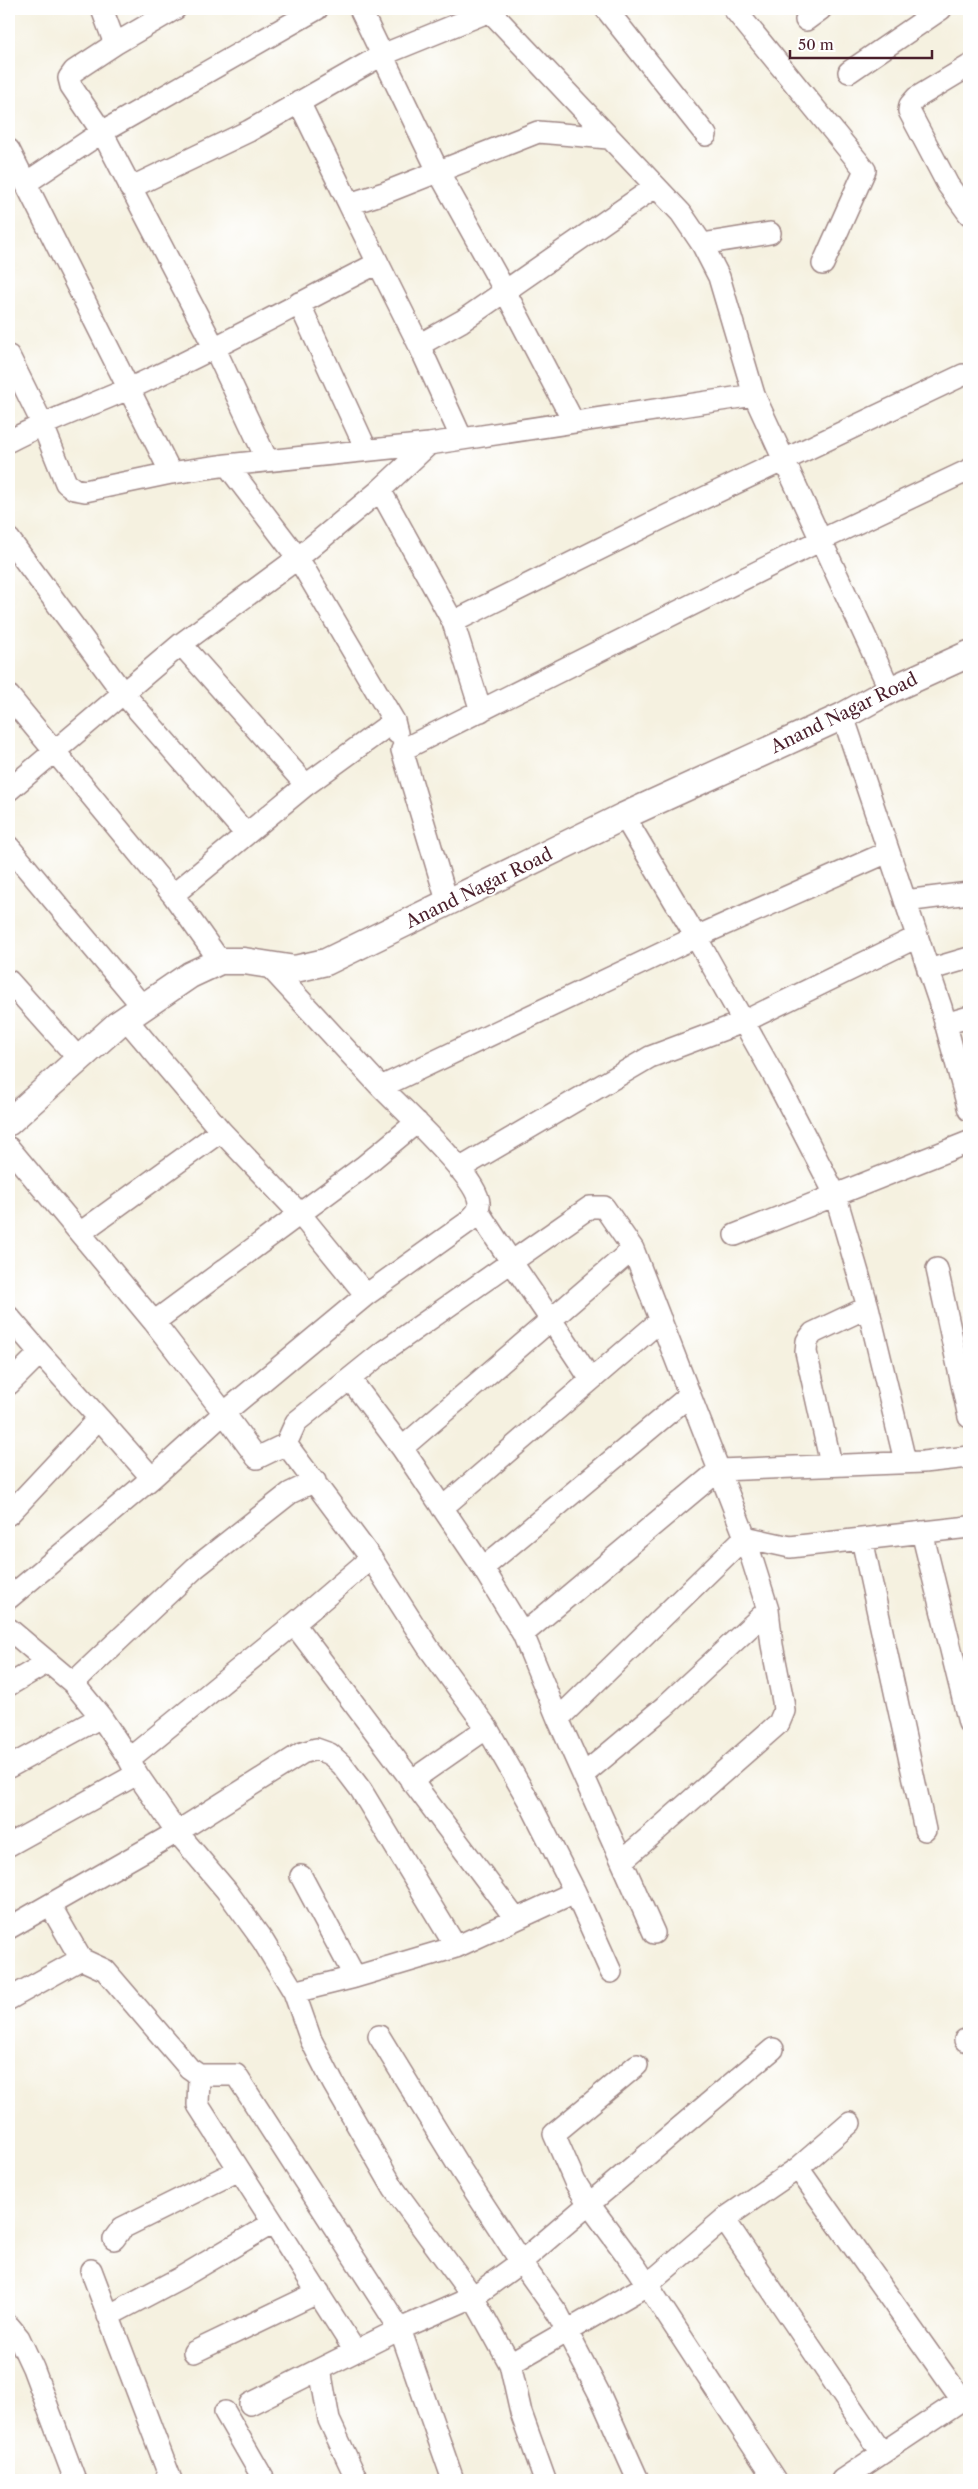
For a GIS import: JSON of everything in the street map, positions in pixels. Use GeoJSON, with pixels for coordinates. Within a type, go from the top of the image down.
{"type":"FeatureCollection","features":[{"type":"Feature","properties":{"kind":"street"},"geometry":{"type":"LineString","coordinates":[[102,9],[115,44]]}},
{"type":"Feature","properties":{"kind":"street"},"geometry":{"type":"LineString","coordinates":[[175,9],[115,44],[74,71],[69,78],[71,86],[102,132],[215,349],[267,460]]}},
{"type":"Feature","properties":{"kind":"street"},"geometry":{"type":"LineString","coordinates":[[26,183],[102,132],[317,9]]}},
{"type":"Feature","properties":{"kind":"street"},"geometry":{"type":"LineString","coordinates":[[360,9],[438,171],[505,291],[573,421]]}},
{"type":"Feature","properties":{"kind":"street"},"geometry":{"type":"LineString","coordinates":[[606,9],[706,136]]}},
{"type":"Feature","properties":{"kind":"street"},"geometry":{"type":"LineString","coordinates":[[734,9],[865,170],[823,264]]}},
{"type":"Feature","properties":{"kind":"street"},"geometry":{"type":"LineString","coordinates":[[849,72],[941,9]]}},
{"type":"Feature","properties":{"kind":"street"},"geometry":{"type":"LineString","coordinates":[[130,188],[249,131],[382,55],[491,10],[608,138],[681,213],[702,244],[719,277],[754,395],[890,690]]}},
{"type":"Feature","properties":{"kind":"street"},"geometry":{"type":"LineString","coordinates":[[969,66],[916,98],[910,105],[909,111],[948,185],[969,214]]}},
{"type":"Feature","properties":{"kind":"street"},"geometry":{"type":"LineString","coordinates":[[299,102],[419,345],[461,437]]}},
{"type":"Feature","properties":{"kind":"street"},"geometry":{"type":"LineString","coordinates":[[349,204],[538,132],[608,138]]}},
{"type":"Feature","properties":{"kind":"street"},"geometry":{"type":"LineString","coordinates":[[9,150],[171,473]]}},
{"type":"Feature","properties":{"kind":"street"},"geometry":{"type":"LineString","coordinates":[[419,345],[462,321],[655,186]]}},
{"type":"Feature","properties":{"kind":"street"},"geometry":{"type":"LineString","coordinates":[[702,244],[770,234]]}},
{"type":"Feature","properties":{"kind":"street"},"geometry":{"type":"LineString","coordinates":[[9,441],[42,423],[130,389],[215,349],[378,264]]}},
{"type":"Feature","properties":{"kind":"street"},"geometry":{"type":"LineString","coordinates":[[300,303],[366,450]]}},
{"type":"Feature","properties":{"kind":"street"},"geometry":{"type":"LineString","coordinates":[[9,356],[42,423],[66,483],[74,489],[85,490],[171,473],[267,460],[429,444],[461,437],[754,395]]}},
{"type":"Feature","properties":{"kind":"street"},"geometry":{"type":"LineString","coordinates":[[453,622],[662,518],[784,462],[963,375]]}},
{"type":"Feature","properties":{"kind":"street"},"geometry":{"type":"LineString","coordinates":[[9,790],[181,644],[298,558],[380,490],[429,444]]}},
{"type":"Feature","properties":{"kind":"street"},"geometry":{"type":"LineString","coordinates":[[228,465],[298,558],[394,720],[448,904]]}},
{"type":"Feature","properties":{"kind":"street"},"geometry":{"type":"LineString","coordinates":[[402,750],[821,540],[969,470]]}},
{"type":"Feature","properties":{"kind":"street"},"geometry":{"type":"LineString","coordinates":[[380,490],[453,622],[482,711]]}},
{"type":"Feature","properties":{"kind":"street"},"geometry":{"type":"LineString","coordinates":[[9,539],[123,693],[246,834]]}},
{"type":"Feature","properties":{"kind":"street"},"geometry":{"type":"LineString","coordinates":[[181,644],[306,785]]}},
{"type":"Feature","properties":{"kind":"street","name":"Anand Nagar Road"},"geometry":{"type":"LineString","coordinates":[[9,1122],[134,1013],[190,975],[220,961],[295,969],[326,962],[448,904],[624,816],[843,716],[890,690],[969,654]]}},
{"type":"Feature","properties":{"kind":"street"},"geometry":{"type":"LineString","coordinates":[[9,696],[173,895],[220,961]]}},
{"type":"Feature","properties":{"kind":"street"},"geometry":{"type":"LineString","coordinates":[[843,716],[966,1082],[969,1110]]}},
{"type":"Feature","properties":{"kind":"street"},"geometry":{"type":"LineString","coordinates":[[173,895],[306,785],[394,720]]}},
{"type":"Feature","properties":{"kind":"street"},"geometry":{"type":"LineString","coordinates":[[624,816],[696,937],[834,1194],[868,1306],[905,1461]]}},
{"type":"Feature","properties":{"kind":"street"},"geometry":{"type":"LineString","coordinates":[[9,847],[221,1131],[300,1214],[366,1295]]}},
{"type":"Feature","properties":{"kind":"street"},"geometry":{"type":"LineString","coordinates":[[381,1088],[696,937],[888,852]]}},
{"type":"Feature","properties":{"kind":"street"},"geometry":{"type":"LineString","coordinates":[[905,901],[969,893]]}},
{"type":"Feature","properties":{"kind":"street"},"geometry":{"type":"LineString","coordinates":[[458,1169],[650,1057],[743,1022],[917,937]]}},
{"type":"Feature","properties":{"kind":"street"},"geometry":{"type":"LineString","coordinates":[[928,970],[969,958]]}},
{"type":"Feature","properties":{"kind":"street"},"geometry":{"type":"LineString","coordinates":[[9,1598],[152,1478],[224,1413],[366,1295],[468,1222],[478,1211],[479,1202],[476,1195],[458,1169],[417,1122],[381,1088],[268,965]]}},
{"type":"Feature","properties":{"kind":"street"},"geometry":{"type":"LineString","coordinates":[[9,981],[79,1059]]}},
{"type":"Feature","properties":{"kind":"street"},"geometry":{"type":"LineString","coordinates":[[945,1024],[969,1017]]}},
{"type":"Feature","properties":{"kind":"street"},"geometry":{"type":"LineString","coordinates":[[154,1322],[363,1167],[417,1122]]}},
{"type":"Feature","properties":{"kind":"street"},"geometry":{"type":"LineString","coordinates":[[80,1233],[221,1131]]}},
{"type":"Feature","properties":{"kind":"street"},"geometry":{"type":"LineString","coordinates":[[735,1235],[834,1194],[969,1142]]}},
{"type":"Feature","properties":{"kind":"street"},"geometry":{"type":"LineString","coordinates":[[9,1148],[154,1322],[257,1458],[286,1444],[296,1422],[384,1351],[590,1207],[604,1207],[633,1249],[745,1537],[768,1610],[772,1646],[784,1711],[779,1723],[622,1861]]}},
{"type":"Feature","properties":{"kind":"street"},"geometry":{"type":"LineString","coordinates":[[478,1211],[510,1263],[552,1319],[591,1380]]}},
{"type":"Feature","properties":{"kind":"street"},"geometry":{"type":"LineString","coordinates":[[402,1448],[633,1249]]}},
{"type":"Feature","properties":{"kind":"street"},"geometry":{"type":"LineString","coordinates":[[937,1269],[969,1417]]}},
{"type":"Feature","properties":{"kind":"street"},"geometry":{"type":"LineString","coordinates":[[830,1464],[806,1352],[807,1341],[813,1333],[868,1306]]}},
{"type":"Feature","properties":{"kind":"street"},"geometry":{"type":"LineString","coordinates":[[9,1318],[152,1478]]}},
{"type":"Feature","properties":{"kind":"street"},"geometry":{"type":"LineString","coordinates":[[442,1508],[661,1320]]}},
{"type":"Feature","properties":{"kind":"street"},"geometry":{"type":"LineString","coordinates":[[9,1384],[40,1353]]}},
{"type":"Feature","properties":{"kind":"street"},"geometry":{"type":"LineString","coordinates":[[350,1379],[402,1448],[483,1568],[523,1634],[558,1719],[654,1933]]}},
{"type":"Feature","properties":{"kind":"street"},"geometry":{"type":"LineString","coordinates":[[483,1568],[690,1395]]}},
{"type":"Feature","properties":{"kind":"street"},"geometry":{"type":"LineString","coordinates":[[9,1514],[98,1418]]}},
{"type":"Feature","properties":{"kind":"street"},"geometry":{"type":"LineString","coordinates":[[286,1444],[371,1558],[428,1647],[487,1728],[531,1805],[575,1892],[611,1972]]}},
{"type":"Feature","properties":{"kind":"street"},"geometry":{"type":"LineString","coordinates":[[523,1634],[719,1470],[969,1457]]}},
{"type":"Feature","properties":{"kind":"street"},"geometry":{"type":"LineString","coordinates":[[73,1683],[195,1568],[290,1493],[315,1481]]}},
{"type":"Feature","properties":{"kind":"street"},"geometry":{"type":"LineString","coordinates":[[745,1537],[790,1547],[969,1527]]}},
{"type":"Feature","properties":{"kind":"street"},"geometry":{"type":"LineString","coordinates":[[922,1532],[969,1723]]}},
{"type":"Feature","properties":{"kind":"street"},"geometry":{"type":"LineString","coordinates":[[558,1719],[745,1537]]}},
{"type":"Feature","properties":{"kind":"street"},"geometry":{"type":"LineString","coordinates":[[862,1539],[925,1830]]}},
{"type":"Feature","properties":{"kind":"street"},"geometry":{"type":"LineString","coordinates":[[9,1845],[133,1766],[371,1558]]}},
{"type":"Feature","properties":{"kind":"street"},"geometry":{"type":"LineString","coordinates":[[583,1775],[664,1707],[768,1610]]}},
{"type":"Feature","properties":{"kind":"street"},"geometry":{"type":"LineString","coordinates":[[294,1624],[515,1918]]}},
{"type":"Feature","properties":{"kind":"street"},"geometry":{"type":"LineString","coordinates":[[9,1629],[73,1683],[101,1717],[177,1832],[226,1890],[263,1941],[294,1992],[311,2040],[333,2083],[394,2189],[473,2297],[510,2364],[521,2413],[545,2480]]}},
{"type":"Feature","properties":{"kind":"street"},"geometry":{"type":"LineString","coordinates":[[9,1685],[48,1662]]}},
{"type":"Feature","properties":{"kind":"street"},"geometry":{"type":"LineString","coordinates":[[9,1766],[101,1717]]}},
{"type":"Feature","properties":{"kind":"street"},"geometry":{"type":"LineString","coordinates":[[411,1781],[487,1728]]}},
{"type":"Feature","properties":{"kind":"street"},"geometry":{"type":"LineString","coordinates":[[9,1928],[177,1832],[302,1753],[316,1749],[330,1754],[342,1765],[361,1790],[456,1947]]}},
{"type":"Feature","properties":{"kind":"street"},"geometry":{"type":"LineString","coordinates":[[301,1876],[355,1977]]}},
{"type":"Feature","properties":{"kind":"street"},"geometry":{"type":"LineString","coordinates":[[294,1992],[355,1977],[456,1947],[515,1918],[575,1892]]}},
{"type":"Feature","properties":{"kind":"street"},"geometry":{"type":"LineString","coordinates":[[50,1906],[82,1959],[105,1970],[188,2068],[199,2075],[236,2075],[400,2329],[453,2480]]}},
{"type":"Feature","properties":{"kind":"street"},"geometry":{"type":"LineString","coordinates":[[9,1999],[82,1959]]}},
{"type":"Feature","properties":{"kind":"street"},"geometry":{"type":"LineString","coordinates":[[379,2036],[461,2170],[521,2262],[558,2314],[599,2393],[638,2480]]}},
{"type":"Feature","properties":{"kind":"street"},"geometry":{"type":"LineString","coordinates":[[250,2404],[400,2329],[473,2297],[521,2262],[773,2049]]}},
{"type":"Feature","properties":{"kind":"street"},"geometry":{"type":"LineString","coordinates":[[637,2065],[554,2134],[575,2182],[589,2204],[648,2285],[775,2480]]}},
{"type":"Feature","properties":{"kind":"street"},"geometry":{"type":"LineString","coordinates":[[199,2075],[198,2105],[355,2351]]}},
{"type":"Feature","properties":{"kind":"street"},"geometry":{"type":"LineString","coordinates":[[510,2364],[648,2285],[724,2218],[798,2168],[850,2123]]}},
{"type":"Feature","properties":{"kind":"street"},"geometry":{"type":"LineString","coordinates":[[798,2168],[966,2398],[842,2480]]}},
{"type":"Feature","properties":{"kind":"street"},"geometry":{"type":"LineString","coordinates":[[114,2239],[122,2228],[239,2170]]}},
{"type":"Feature","properties":{"kind":"street"},"geometry":{"type":"LineString","coordinates":[[724,2218],[882,2453]]}},
{"type":"Feature","properties":{"kind":"street"},"geometry":{"type":"LineString","coordinates":[[108,2316],[180,2278],[273,2223]]}},
{"type":"Feature","properties":{"kind":"street"},"geometry":{"type":"LineString","coordinates":[[91,2270],[171,2480]]}},
{"type":"Feature","properties":{"kind":"street"},"geometry":{"type":"LineString","coordinates":[[194,2352],[319,2292]]}},
{"type":"Feature","properties":{"kind":"street"},"geometry":{"type":"LineString","coordinates":[[9,2326],[19,2338],[33,2368],[75,2480]]}},
{"type":"Feature","properties":{"kind":"street"},"geometry":{"type":"LineString","coordinates":[[320,2369],[330,2420],[356,2480]]}},
{"type":"Feature","properties":{"kind":"street"},"geometry":{"type":"LineString","coordinates":[[226,2412],[264,2480]]}}]}
